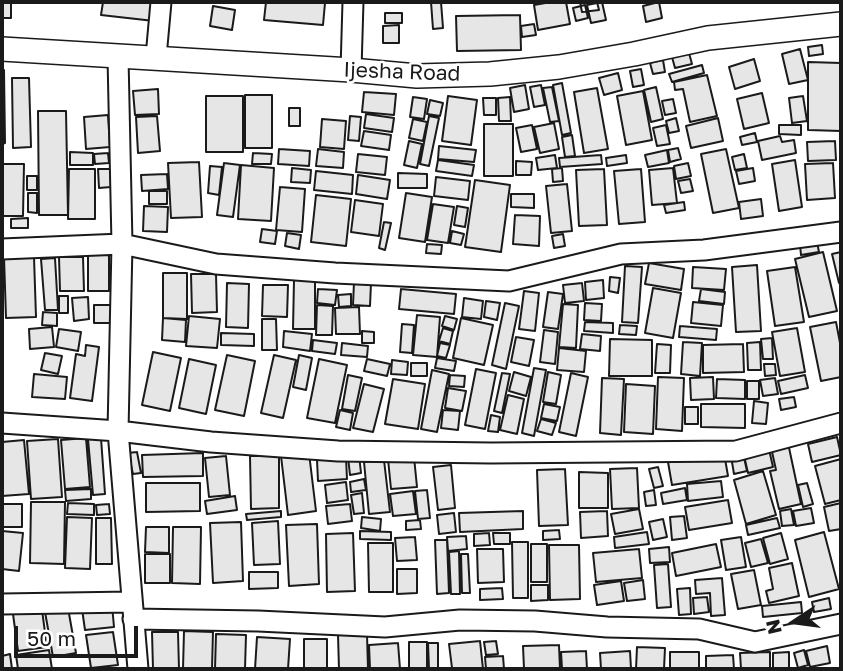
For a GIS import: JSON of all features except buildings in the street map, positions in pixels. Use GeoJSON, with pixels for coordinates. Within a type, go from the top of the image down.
{"type":"FeatureCollection","features":[{"type":"Feature","properties":{"kind":"main road","name":"Ijesha Road"},"geometry":{"type":"LineString","coordinates":[[2,49],[417,76],[490,74],[597,61],[708,38],[841,23]]}},
{"type":"Feature","properties":{"kind":"street"},"geometry":{"type":"LineString","coordinates":[[156,57],[161,2]]}},
{"type":"Feature","properties":{"kind":"street"},"geometry":{"type":"LineString","coordinates":[[351,70],[352,2]]}},
{"type":"Feature","properties":{"kind":"street"},"geometry":{"type":"LineString","coordinates":[[118,57],[122,244],[118,431],[138,669]]}},
{"type":"Feature","properties":{"kind":"street"},"geometry":{"type":"LineString","coordinates":[[2,249],[122,244],[216,264],[509,281],[621,254],[704,250],[841,232]]}},
{"type":"Feature","properties":{"kind":"street"},"geometry":{"type":"LineString","coordinates":[[2,423],[338,451],[491,453],[736,451],[841,423]]}},
{"type":"Feature","properties":{"kind":"street"},"geometry":{"type":"LineString","coordinates":[[2,604],[385,627],[460,620],[699,629],[755,642],[841,624]]}}]}
